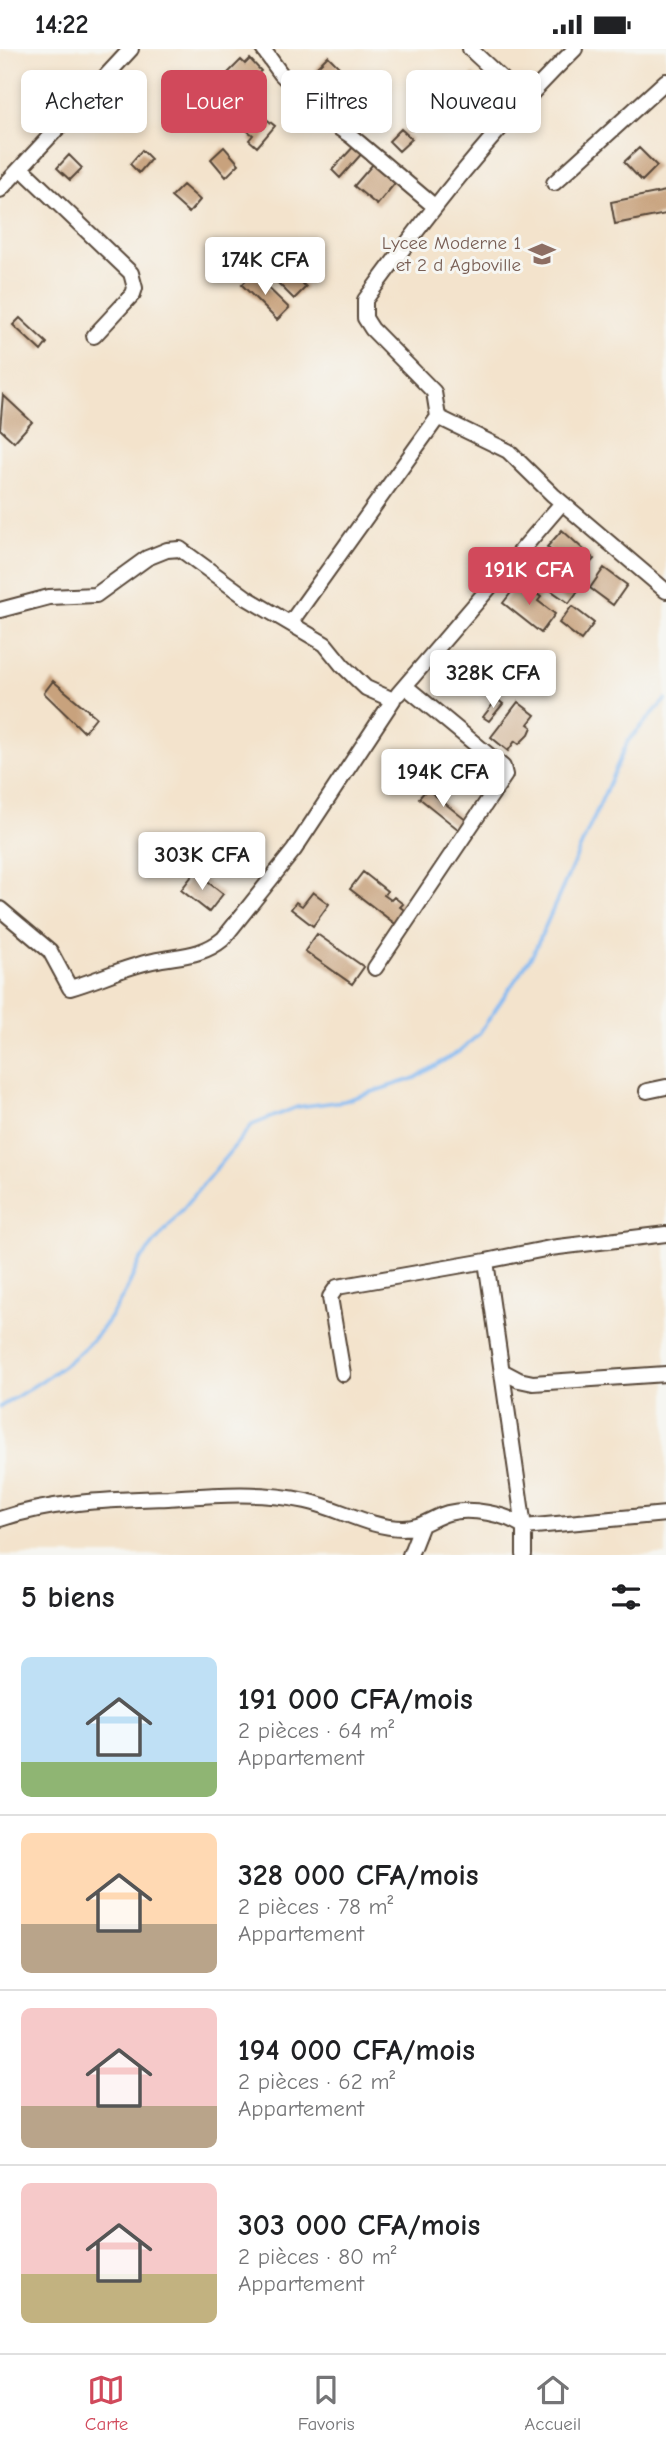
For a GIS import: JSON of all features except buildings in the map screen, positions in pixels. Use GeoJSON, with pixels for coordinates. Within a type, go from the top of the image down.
{"type":"FeatureCollection","features":[{"type":"Feature","properties":{"kind":"street"},"geometry":{"type":"LineString","coordinates":[[0,190],[131,49]]}},
{"type":"Feature","properties":{"kind":"street"},"geometry":{"type":"LineString","coordinates":[[263,49],[288,81],[327,120],[351,136],[434,206]]}},
{"type":"Feature","properties":{"kind":"street"},"geometry":{"type":"LineString","coordinates":[[470,49],[493,70]]}},
{"type":"Feature","properties":{"kind":"street"},"geometry":{"type":"LineString","coordinates":[[541,82],[575,49]]}},
{"type":"Feature","properties":{"kind":"street"},"geometry":{"type":"LineString","coordinates":[[554,184],[666,81]]}},
{"type":"Feature","properties":{"kind":"street"},"geometry":{"type":"LineString","coordinates":[[291,622],[438,417],[434,392],[372,329],[365,318],[365,300],[434,206],[495,133]]}},
{"type":"Feature","properties":{"kind":"street"},"geometry":{"type":"LineString","coordinates":[[22,169],[131,273],[135,288],[133,294],[94,336]]}},
{"type":"Feature","properties":{"kind":"street"},"geometry":{"type":"LineString","coordinates":[[438,417],[508,451],[562,503],[666,591]]}},
{"type":"Feature","properties":{"kind":"street"},"geometry":{"type":"LineString","coordinates":[[0,909],[50,951],[71,988],[100,976],[154,961],[194,956],[209,950],[223,939],[294,850],[393,700],[562,503]]}},
{"type":"Feature","properties":{"kind":"street"},"geometry":{"type":"LineString","coordinates":[[0,610],[49,597],[96,596],[146,558],[167,550],[180,549],[247,598],[291,622],[305,635],[333,650],[342,665],[366,688],[393,700]]}},
{"type":"Feature","properties":{"kind":"street"},"geometry":{"type":"LineString","coordinates":[[375,968],[505,775],[503,767],[405,686]]}},
{"type":"Feature","properties":{"kind":"street"},"geometry":{"type":"LineString","coordinates":[[647,1091],[666,1087]]}},
{"type":"Feature","properties":{"kind":"street"},"geometry":{"type":"LineString","coordinates":[[342,1374],[330,1297],[337,1287],[550,1248],[666,1234]]}},
{"type":"Feature","properties":{"kind":"street"},"geometry":{"type":"LineString","coordinates":[[486,1261],[524,1527],[524,1555]]}},
{"type":"Feature","properties":{"kind":"street"},"geometry":{"type":"LineString","coordinates":[[502,1371],[519,1380],[533,1383],[666,1374]]}},
{"type":"Feature","properties":{"kind":"street"},"geometry":{"type":"LineString","coordinates":[[0,1520],[70,1504],[234,1494],[306,1501],[387,1527],[421,1527],[448,1513],[470,1512],[514,1519],[524,1527],[666,1514]]}},
{"type":"Feature","properties":{"kind":"street"},"geometry":{"type":"LineString","coordinates":[[410,1555],[421,1527]]}},
{"type":"Feature","properties":{"kind":"waterway"},"geometry":{"type":"LineString","coordinates":[[0,1407],[66,1363],[99,1332],[113,1313],[139,1262],[252,1125],[297,1107],[344,1101],[415,1078],[460,1051],[478,1035],[533,954],[628,741],[666,699]]}},
{"type":"Feature","properties":{"kind":"place","name":"Lycee Moderne 1 et 2 d Agboville"},"geometry":{"type":"Point","coordinates":[542,254]}}]}
